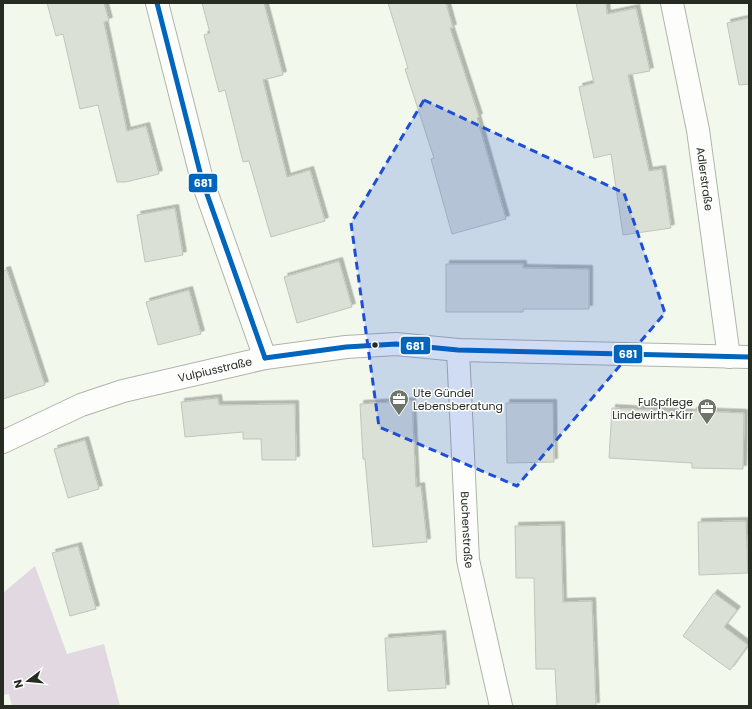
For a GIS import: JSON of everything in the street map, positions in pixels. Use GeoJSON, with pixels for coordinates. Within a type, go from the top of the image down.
{"type":"FeatureCollection","features":[{"type":"Feature","properties":{"kind":"street"},"geometry":{"type":"LineString","coordinates":[[157,3],[202,180],[266,358]]}},
{"type":"Feature","properties":{"kind":"street","name":"Adlerstraße"},"geometry":{"type":"LineString","coordinates":[[672,3],[698,130],[739,357]]}},
{"type":"Feature","properties":{"kind":"street","name":"Vulpiusstraße"},"geometry":{"type":"LineString","coordinates":[[3,442],[81,405],[119,393],[266,358],[346,347],[396,344],[458,350],[739,357]]}},
{"type":"Feature","properties":{"kind":"street","name":"Buchenstraße"},"geometry":{"type":"LineString","coordinates":[[458,350],[468,560],[501,706]]}},
{"type":"Feature","properties":{"kind":"highlighted area"},"geometry":{"type":"Polygon","coordinates":[[[424,100],[624,193],[665,313],[517,486],[379,427],[351,223],[424,100]]]}},
{"type":"Feature","properties":{"kind":"shaded area"},"geometry":{"type":"Polygon","coordinates":[[[35,566],[67,654],[104,644],[120,706],[12,706],[9,694],[3,695],[3,593],[35,566]]]}},
{"type":"Feature","properties":{"kind":"building"},"geometry":{"type":"Polygon","coordinates":[[[47,3],[104,3],[109,21],[104,22],[127,131],[146,126],[159,174],[126,182],[117,182],[98,105],[80,109],[63,34],[56,36],[47,3]]]}},
{"type":"Feature","properties":{"kind":"building"},"geometry":{"type":"Polygon","coordinates":[[[202,3],[264,3],[283,75],[263,80],[287,177],[310,170],[325,221],[271,237],[249,161],[243,162],[225,90],[219,92],[204,35],[210,33],[202,3]]]}},
{"type":"Feature","properties":{"kind":"building"},"geometry":{"type":"Polygon","coordinates":[[[388,3],[446,3],[453,28],[450,28],[479,117],[477,118],[506,219],[452,234],[431,159],[434,158],[405,69],[408,68],[388,3]]]}},
{"type":"Feature","properties":{"kind":"building"},"geometry":{"type":"Polygon","coordinates":[[[576,3],[606,3],[607,14],[636,8],[650,71],[628,75],[649,171],[662,169],[671,228],[623,235],[611,154],[594,158],[579,87],[594,83],[576,3]]]}},
{"type":"Feature","properties":{"kind":"building"},"geometry":{"type":"Polygon","coordinates":[[[749,18],[749,84],[739,85],[727,23],[749,18]]]}},
{"type":"Feature","properties":{"kind":"building"},"geometry":{"type":"Polygon","coordinates":[[[175,208],[183,255],[145,262],[137,215],[175,208]]]}},
{"type":"Feature","properties":{"kind":"building"},"geometry":{"type":"Polygon","coordinates":[[[339,261],[352,307],[297,323],[284,277],[339,261]]]}},
{"type":"Feature","properties":{"kind":"building"},"geometry":{"type":"Polygon","coordinates":[[[446,264],[523,264],[523,268],[589,269],[589,309],[523,309],[523,312],[446,312],[446,264]]]}},
{"type":"Feature","properties":{"kind":"building"},"geometry":{"type":"Polygon","coordinates":[[[7,270],[45,385],[3,399],[3,271],[7,270]]]}},
{"type":"Feature","properties":{"kind":"building"},"geometry":{"type":"Polygon","coordinates":[[[189,290],[201,334],[158,345],[146,302],[189,290]]]}},
{"type":"Feature","properties":{"kind":"building"},"geometry":{"type":"Polygon","coordinates":[[[218,398],[219,405],[295,404],[296,460],[262,460],[261,439],[243,439],[243,432],[185,437],[181,402],[218,398]]]}},
{"type":"Feature","properties":{"kind":"building"},"geometry":{"type":"Polygon","coordinates":[[[412,401],[416,487],[421,486],[427,542],[373,547],[365,459],[363,459],[360,404],[412,401]]]}},
{"type":"Feature","properties":{"kind":"building"},"geometry":{"type":"Polygon","coordinates":[[[506,403],[553,403],[554,462],[507,463],[506,403]]]}},
{"type":"Feature","properties":{"kind":"building"},"geometry":{"type":"Polygon","coordinates":[[[612,408],[693,413],[693,411],[744,413],[743,469],[692,468],[692,463],[609,458],[612,408]]]}},
{"type":"Feature","properties":{"kind":"building"},"geometry":{"type":"Polygon","coordinates":[[[85,440],[99,489],[68,498],[54,449],[85,440]]]}},
{"type":"Feature","properties":{"kind":"building"},"geometry":{"type":"Polygon","coordinates":[[[746,521],[748,573],[699,575],[698,522],[746,521]]]}},
{"type":"Feature","properties":{"kind":"building"},"geometry":{"type":"Polygon","coordinates":[[[561,525],[563,602],[592,601],[596,706],[557,706],[555,669],[536,669],[534,578],[516,578],[515,526],[561,525]]]}},
{"type":"Feature","properties":{"kind":"building"},"geometry":{"type":"Polygon","coordinates":[[[78,546],[96,609],[70,616],[52,553],[78,546]]]}},
{"type":"Feature","properties":{"kind":"building"},"geometry":{"type":"Polygon","coordinates":[[[714,593],[737,610],[724,627],[748,645],[730,670],[683,636],[714,593]]]}},
{"type":"Feature","properties":{"kind":"building"},"geometry":{"type":"Polygon","coordinates":[[[442,634],[446,688],[388,691],[385,638],[442,634]]]}},
{"type":"Feature","properties":{"kind":"transit line","name":"681"},"geometry":{"type":"LineString","coordinates":[[157,3],[202,180],[265,358]]}},
{"type":"Feature","properties":{"kind":"transit line","name":"681"},"geometry":{"type":"LineString","coordinates":[[265,358],[346,347],[396,344],[458,350],[749,357]]}},
{"type":"Feature","properties":{"kind":"place","name":"Ute Gündel Lebensberatung"},"geometry":{"type":"Point","coordinates":[399,416]}},
{"type":"Feature","properties":{"kind":"place","name":"Fußpflege Lindewirth+Kirr"},"geometry":{"type":"Point","coordinates":[707,425]}}]}
